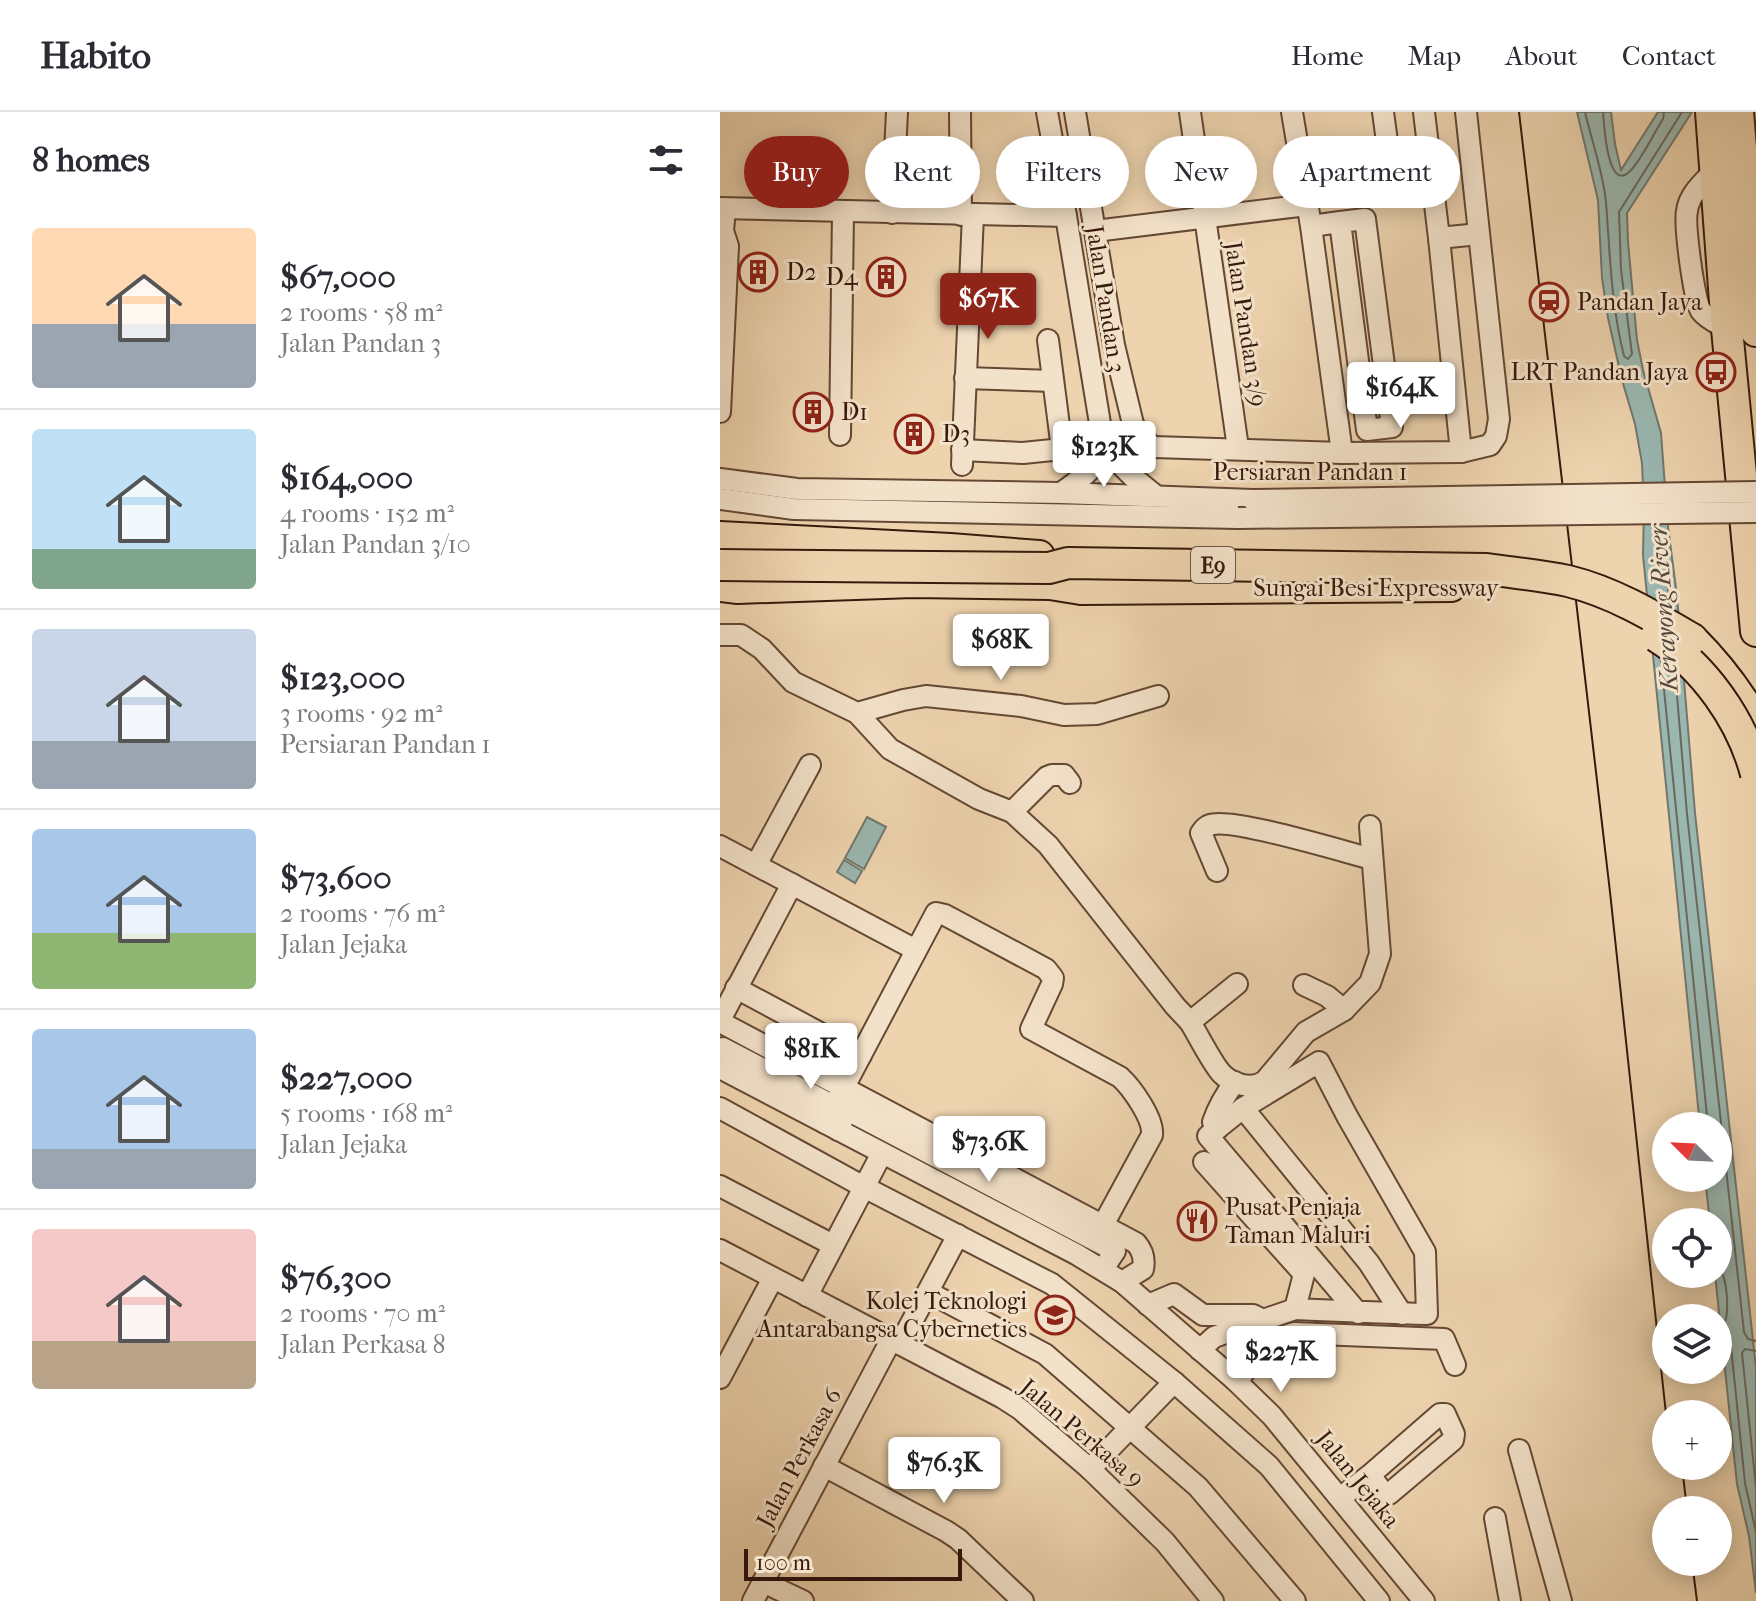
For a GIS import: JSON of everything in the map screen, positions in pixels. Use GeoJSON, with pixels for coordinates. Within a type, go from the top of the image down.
{"type":"FeatureCollection","features":[{"type":"Feature","properties":{"kind":"highway"},"geometry":{"type":"LineString","coordinates":[[1711,112],[1715,160],[1742,330]]}},
{"type":"Feature","properties":{"kind":"highway"},"geometry":{"type":"LineString","coordinates":[[1738,112],[1742,330],[1756,631]]}},
{"type":"Feature","properties":{"kind":"highway"},"geometry":{"type":"LineString","coordinates":[[720,537],[1048,556],[1074,576],[1051,596],[720,604]]}},
{"type":"Feature","properties":{"kind":"highway","name":"Sungai Besi Expressway"},"geometry":{"type":"LineString","coordinates":[[720,565],[1049,568],[1074,576],[1536,589],[1630,620],[1687,659],[1737,726],[1756,774]]}},
{"type":"Feature","properties":{"kind":"highway","name":"Sungai Besi Expressway"},"geometry":{"type":"LineString","coordinates":[[720,586],[913,582],[1050,584],[1074,576],[1487,569],[1533,575],[1571,582],[1611,596],[1649,613],[1692,639],[1717,664],[1756,723]]}},
{"type":"Feature","properties":{"kind":"street"},"geometry":{"type":"LineString","coordinates":[[892,213],[897,112]]}},
{"type":"Feature","properties":{"kind":"street"},"geometry":{"type":"LineString","coordinates":[[960,112],[967,215],[962,457],[1062,449],[1048,340]]}},
{"type":"Feature","properties":{"kind":"street","name":"Jalan Pandan 3"},"geometry":{"type":"LineString","coordinates":[[1047,112],[1104,448]]}},
{"type":"Feature","properties":{"kind":"street"},"geometry":{"type":"LineString","coordinates":[[1075,112],[1114,345],[1133,424],[1146,443],[1154,447],[1342,453],[1461,452],[1490,445],[1496,436],[1499,419],[1466,112]]}},
{"type":"Feature","properties":{"kind":"street","name":"Jalan Pandan 3/9"},"geometry":{"type":"LineString","coordinates":[[1190,112],[1238,448]]}},
{"type":"Feature","properties":{"kind":"street"},"geometry":{"type":"LineString","coordinates":[[1292,112],[1296,136]]}},
{"type":"Feature","properties":{"kind":"street"},"geometry":{"type":"LineString","coordinates":[[1383,112],[1386,136]]}},
{"type":"Feature","properties":{"kind":"street"},"geometry":{"type":"LineString","coordinates":[[1424,112],[1461,452]]}},
{"type":"Feature","properties":{"kind":"street"},"geometry":{"type":"LineString","coordinates":[[720,412],[728,246],[723,231],[722,208],[1066,216]]}},
{"type":"Feature","properties":{"kind":"street"},"geometry":{"type":"LineString","coordinates":[[1095,231],[1283,208]]}},
{"type":"Feature","properties":{"kind":"street"},"geometry":{"type":"LineString","coordinates":[[1308,208],[1342,453]]}},
{"type":"Feature","properties":{"kind":"street"},"geometry":{"type":"LineString","coordinates":[[840,435],[843,212]]}},
{"type":"Feature","properties":{"kind":"street"},"geometry":{"type":"LineString","coordinates":[[1311,226],[1340,222],[1365,219],[1392,427],[1367,430],[1340,222]]}},
{"type":"Feature","properties":{"kind":"street"},"geometry":{"type":"LineString","coordinates":[[1439,238],[1479,234]]}},
{"type":"Feature","properties":{"kind":"street"},"geometry":{"type":"LineString","coordinates":[[1087,348],[1114,345]]}},
{"type":"Feature","properties":{"kind":"street"},"geometry":{"type":"LineString","coordinates":[[965,378],[1053,381]]}},
{"type":"Feature","properties":{"kind":"street"},"geometry":{"type":"LineString","coordinates":[[1061,493],[1090,472],[1104,448],[1156,496]]}},
{"type":"Feature","properties":{"kind":"street","name":"Persiaran Pandan 1"},"geometry":{"type":"LineString","coordinates":[[720,479],[797,489],[1253,500],[1756,492]]}},
{"type":"Feature","properties":{"kind":"street","name":"Persiaran Pandan 1"},"geometry":{"type":"LineString","coordinates":[[720,499],[794,509],[1238,518],[1756,512]]}},
{"type":"Feature","properties":{"kind":"street"},"geometry":{"type":"LineString","coordinates":[[720,635],[741,635],[762,649],[793,682],[857,713],[890,749],[979,799],[1012,812],[1048,845],[1190,1022],[1221,1074],[1248,1086],[1265,1081],[1306,1032],[1344,1010],[1370,983],[1380,954],[1370,826]]}},
{"type":"Feature","properties":{"kind":"street"},"geometry":{"type":"LineString","coordinates":[[857,713],[926,696],[1021,706],[1064,715],[1097,714],[1158,696]]}},
{"type":"Feature","properties":{"kind":"street"},"geometry":{"type":"LineString","coordinates":[[756,865],[810,765]]}},
{"type":"Feature","properties":{"kind":"street"},"geometry":{"type":"LineString","coordinates":[[1012,812],[1047,777],[1064,775],[1070,783]]}},
{"type":"Feature","properties":{"kind":"street"},"geometry":{"type":"LineString","coordinates":[[1217,871],[1201,833],[1213,823],[1269,832],[1372,859]]}},
{"type":"Feature","properties":{"kind":"street"},"geometry":{"type":"LineString","coordinates":[[720,846],[916,950]]}},
{"type":"Feature","properties":{"kind":"street"},"geometry":{"type":"LineString","coordinates":[[792,884],[720,1021],[1136,1243],[1142,1249],[1143,1269],[1122,1282]]}},
{"type":"Feature","properties":{"kind":"street"},"geometry":{"type":"LineString","coordinates":[[832,1120],[844,1087],[936,913],[945,915],[1046,969],[1053,978],[1052,984],[1031,1029],[1120,1077],[1128,1084],[1153,1127],[1152,1135],[1103,1225]]}},
{"type":"Feature","properties":{"kind":"street"},"geometry":{"type":"LineString","coordinates":[[1190,1022],[1237,984]]}},
{"type":"Feature","properties":{"kind":"street"},"geometry":{"type":"LineString","coordinates":[[1304,985],[1327,996],[1344,1010]]}},
{"type":"Feature","properties":{"kind":"street"},"geometry":{"type":"LineString","coordinates":[[736,988],[861,1055]]}},
{"type":"Feature","properties":{"kind":"street","name":"Jalan Jejaka"},"geometry":{"type":"LineString","coordinates":[[721,1058],[832,1120],[882,1153],[1103,1269],[1148,1305],[1207,1344],[1235,1380],[1272,1416],[1424,1601]]}},
{"type":"Feature","properties":{"kind":"street"},"geometry":{"type":"LineString","coordinates":[[1203,1315],[1207,1344],[1295,1309],[1358,1313],[1427,1314],[1425,1252],[1319,1062],[1243,1108],[1208,1136],[1358,1313]]}},
{"type":"Feature","properties":{"kind":"street"},"geometry":{"type":"LineString","coordinates":[[1217,1129],[1213,1122],[1220,1102],[1235,1082]]}},
{"type":"Feature","properties":{"kind":"street"},"geometry":{"type":"LineString","coordinates":[[720,1108],[1052,1284],[1174,1382],[1269,1466],[1379,1601]]}},
{"type":"Feature","properties":{"kind":"street"},"geometry":{"type":"LineString","coordinates":[[1243,1108],[1369,1263],[1402,1314]]}},
{"type":"Feature","properties":{"kind":"street"},"geometry":{"type":"LineString","coordinates":[[832,1120],[847,1110],[1115,1251],[1103,1269]]}},
{"type":"Feature","properties":{"kind":"street"},"geometry":{"type":"LineString","coordinates":[[807,1296],[882,1153]]}},
{"type":"Feature","properties":{"kind":"street"},"geometry":{"type":"LineString","coordinates":[[1204,1162],[1304,1274],[1295,1309]]}},
{"type":"Feature","properties":{"kind":"street"},"geometry":{"type":"LineString","coordinates":[[720,1186],[833,1245]]}},
{"type":"Feature","properties":{"kind":"street","name":"Jalan Perkasa 6"},"geometry":{"type":"LineString","coordinates":[[753,1601],[824,1466],[928,1292],[958,1235]]}},
{"type":"Feature","properties":{"kind":"street","name":"Jalan Perkasa 9"},"geometry":{"type":"LineString","coordinates":[[720,1250],[1020,1409],[1090,1469],[1165,1542],[1213,1601]]}},
{"type":"Feature","properties":{"kind":"street"},"geometry":{"type":"LineString","coordinates":[[720,1378],[773,1278]]}},
{"type":"Feature","properties":{"kind":"street"},"geometry":{"type":"LineString","coordinates":[[928,1292],[1045,1354],[1198,1487],[1295,1601]]}},
{"type":"Feature","properties":{"kind":"street"},"geometry":{"type":"LineString","coordinates":[[1148,1305],[1174,1294],[1203,1315],[1253,1315],[1263,1320]]}},
{"type":"Feature","properties":{"kind":"street"},"geometry":{"type":"LineString","coordinates":[[1235,1380],[1267,1341],[1294,1333],[1444,1339],[1455,1365]]}},
{"type":"Feature","properties":{"kind":"street"},"geometry":{"type":"LineString","coordinates":[[1090,1469],[1174,1382]]}},
{"type":"Feature","properties":{"kind":"street"},"geometry":{"type":"LineString","coordinates":[[1519,1450],[1561,1601]]}},
{"type":"Feature","properties":{"kind":"street"},"geometry":{"type":"LineString","coordinates":[[824,1466],[958,1539],[1023,1601]]}},
{"type":"Feature","properties":{"kind":"street"},"geometry":{"type":"LineString","coordinates":[[1340,1498],[1370,1475]]}},
{"type":"Feature","properties":{"kind":"street"},"geometry":{"type":"LineString","coordinates":[[1495,1518],[1510,1601]]}},
{"type":"Feature","properties":{"kind":"street"},"geometry":{"type":"LineString","coordinates":[[763,1582],[803,1601]]}},
{"type":"Feature","properties":{"kind":"water","name":"Kerayong River"},"geometry":{"type":"Polygon","coordinates":[[[1577,112],[1611,112],[1621,170],[1658,112],[1692,112],[1627,213],[1628,242],[1637,340],[1661,433],[1695,813],[1728,1112],[1699,1112],[1643,555],[1642,463],[1608,318],[1602,278],[1598,200],[1577,112]]]}},
{"type":"Feature","properties":{"kind":"water"},"geometry":{"type":"Polygon","coordinates":[[[867,817],[886,827],[864,869],[845,858],[867,817]]]}},
{"type":"Feature","properties":{"kind":"water"},"geometry":{"type":"Polygon","coordinates":[[[844,860],[862,871],[855,883],[837,872],[844,860]]]}},
{"type":"Feature","properties":{"kind":"water"},"geometry":{"type":"Polygon","coordinates":[[[1732,1150],[1756,1368],[1756,1593],[1749,1536],[1737,1484],[1732,1400],[1728,1400],[1727,1384],[1732,1384],[1732,1304],[1718,1304],[1716,1288],[1732,1288],[1732,1208],[1708,1208],[1707,1192],[1732,1192],[1732,1150]]]}},
{"type":"Feature","properties":{"kind":"tram line"},"geometry":{"type":"LineString","coordinates":[[1519,112],[1610,892],[1664,1400]]}},
{"type":"Feature","properties":{"kind":"tram line"},"geometry":{"type":"LineString","coordinates":[[1684,1480],[1685,1496]]}},
{"type":"Feature","properties":{"kind":"tram line"},"geometry":{"type":"LineString","coordinates":[[1694,1576],[1697,1601]]}},
{"type":"Feature","properties":{"kind":"place","name":"D2"},"geometry":{"type":"Point","coordinates":[758,272]}},
{"type":"Feature","properties":{"kind":"place","name":"D4"},"geometry":{"type":"Point","coordinates":[886,277]}},
{"type":"Feature","properties":{"kind":"place","name":"Pandan Jaya"},"geometry":{"type":"Point","coordinates":[1549,302]}},
{"type":"Feature","properties":{"kind":"place","name":"LRT Pandan Jaya"},"geometry":{"type":"Point","coordinates":[1716,372]}},
{"type":"Feature","properties":{"kind":"place","name":"D1"},"geometry":{"type":"Point","coordinates":[813,412]}},
{"type":"Feature","properties":{"kind":"place","name":"D3"},"geometry":{"type":"Point","coordinates":[914,434]}},
{"type":"Feature","properties":{"kind":"place","name":"Pusat Penjaja Taman Maluri"},"geometry":{"type":"Point","coordinates":[1197,1221]}},
{"type":"Feature","properties":{"kind":"place","name":"Kolej Teknologi Antarabangsa Cybernetics"},"geometry":{"type":"Point","coordinates":[1055,1315]}}]}
